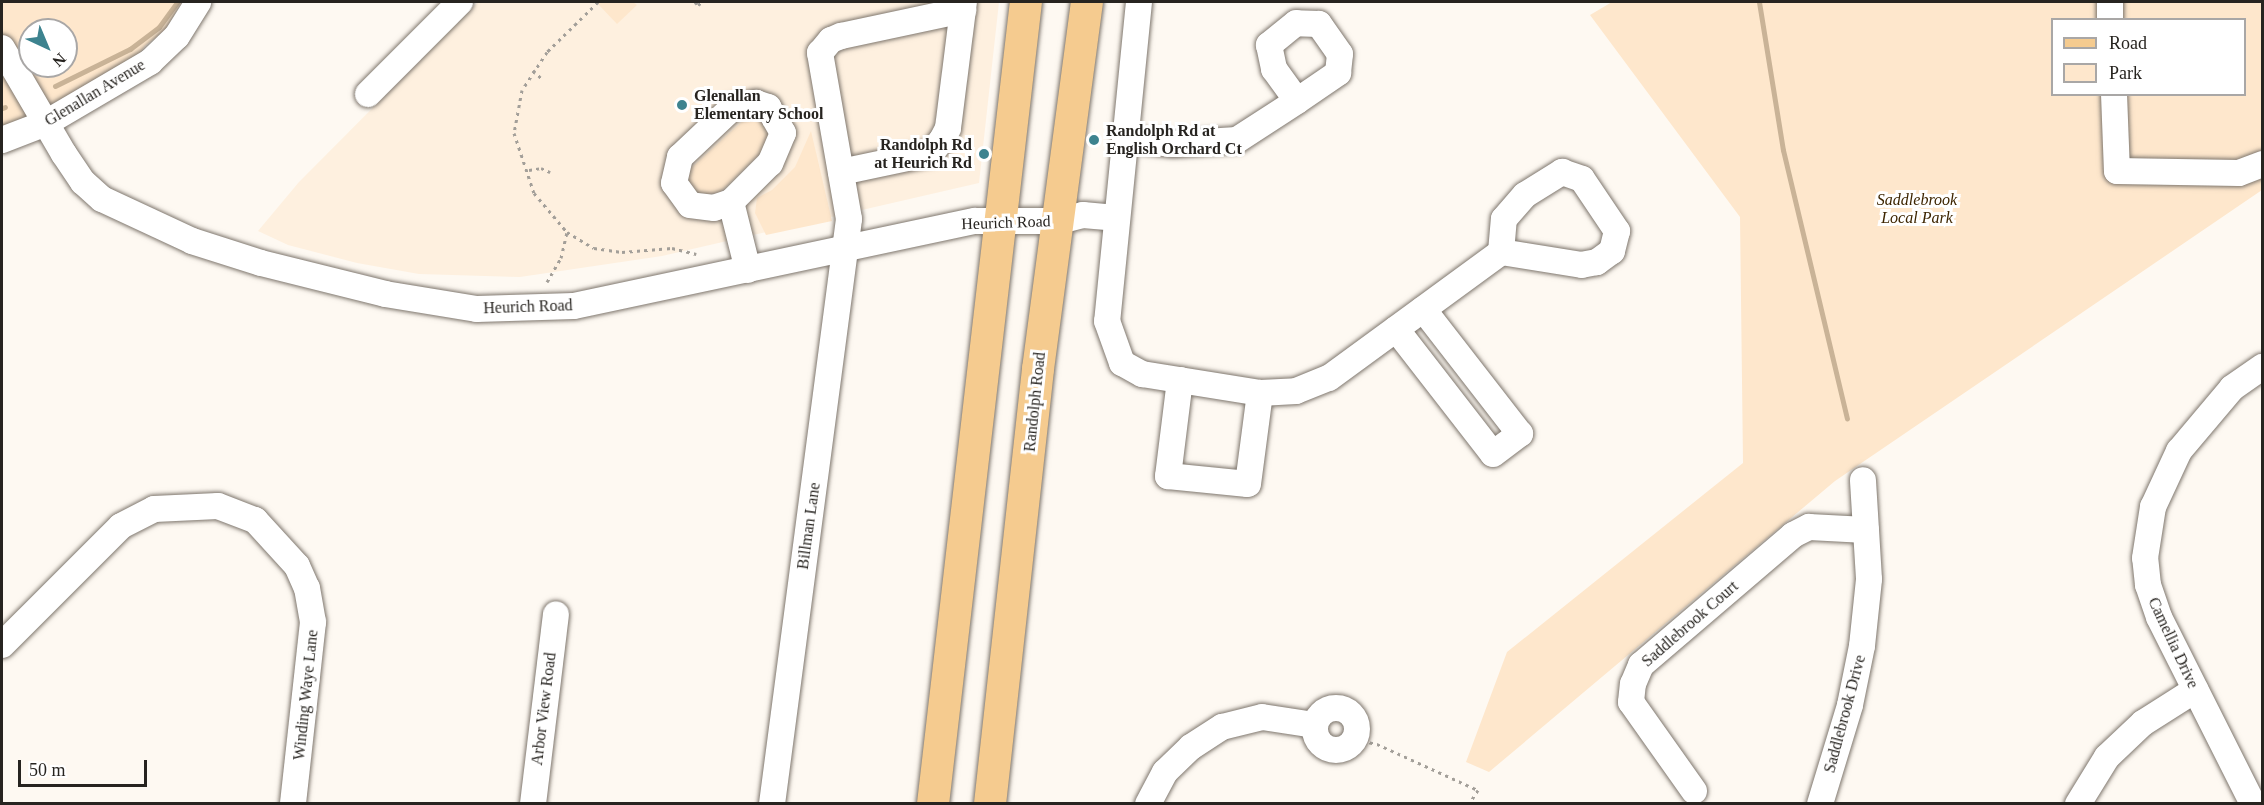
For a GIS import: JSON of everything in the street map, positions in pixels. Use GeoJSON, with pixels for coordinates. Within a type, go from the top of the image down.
{"type":"FeatureCollection","features":[{"type":"Feature","properties":{"kind":"main road"},"geometry":{"type":"LineString","coordinates":[[933,804],[1026,2]]}},
{"type":"Feature","properties":{"kind":"main road","name":"Randolph Road"},"geometry":{"type":"LineString","coordinates":[[990,804],[1087,2]]}},
{"type":"Feature","properties":{"kind":"street","name":"Glenallan Avenue"},"geometry":{"type":"LineString","coordinates":[[2,140],[46,123],[150,62],[177,36],[198,2]]}},
{"type":"Feature","properties":{"kind":"street"},"geometry":{"type":"LineString","coordinates":[[368,94],[460,2]]}},
{"type":"Feature","properties":{"kind":"street"},"geometry":{"type":"LineString","coordinates":[[1139,2],[1107,321],[1110,339],[1122,363],[1142,374],[1179,380],[1260,393],[1296,391],[1329,378],[1501,252],[1582,265],[1597,262],[1612,251],[1617,231],[1582,180],[1562,172],[1525,195],[1504,219],[1501,252]]}},
{"type":"Feature","properties":{"kind":"street"},"geometry":{"type":"LineString","coordinates":[[2110,2],[2110,18]]}},
{"type":"Feature","properties":{"kind":"street"},"geometry":{"type":"LineString","coordinates":[[842,172],[931,153],[942,141],[948,128],[964,6]]}},
{"type":"Feature","properties":{"kind":"street","name":"Billman Lane"},"geometry":{"type":"LineString","coordinates":[[772,804],[847,249],[849,219],[842,172],[820,70],[824,47],[841,36],[964,6]]}},
{"type":"Feature","properties":{"kind":"street","name":"Heurich Road"},"geometry":{"type":"LineString","coordinates":[[2,48],[83,182],[102,199],[192,241],[261,263],[385,294],[477,309],[574,306],[932,229],[1000,221],[1059,221]]}},
{"type":"Feature","properties":{"kind":"street"},"geometry":{"type":"LineString","coordinates":[[2114,96],[2117,171],[2239,174],[2262,164]]}},
{"type":"Feature","properties":{"kind":"street"},"geometry":{"type":"LineString","coordinates":[[1125,139],[1174,144],[1237,140],[1297,100]]}},
{"type":"Feature","properties":{"kind":"street"},"geometry":{"type":"LineString","coordinates":[[756,103],[768,107],[778,119],[782,142],[770,163],[731,202],[714,207],[690,206],[676,190],[676,168],[680,157],[732,108],[756,103]]}},
{"type":"Feature","properties":{"kind":"street"},"geometry":{"type":"LineString","coordinates":[[731,202],[748,270]]}},
{"type":"Feature","properties":{"kind":"street"},"geometry":{"type":"LineString","coordinates":[[1059,221],[1081,233],[1115,226]]}},
{"type":"Feature","properties":{"kind":"street"},"geometry":{"type":"LineString","coordinates":[[1396,329],[1493,454],[1520,434],[1423,309]]}},
{"type":"Feature","properties":{"kind":"street","name":"Camellia Drive"},"geometry":{"type":"LineString","coordinates":[[2253,804],[2195,690],[2148,585],[2145,558],[2153,507],[2179,451],[2232,388],[2262,368]]}},
{"type":"Feature","properties":{"kind":"street"},"geometry":{"type":"LineString","coordinates":[[1179,380],[1168,476],[1248,484],[1260,393]]}},
{"type":"Feature","properties":{"kind":"street","name":"Saddlebrook Drive"},"geometry":{"type":"LineString","coordinates":[[1820,804],[1850,705],[1863,646],[1869,579],[1863,480]]}},
{"type":"Feature","properties":{"kind":"street","name":"Winding Waye Lane"},"geometry":{"type":"LineString","coordinates":[[2,645],[121,526],[154,509],[208,505],[255,520],[297,566],[307,588],[313,622],[293,804]]}},
{"type":"Feature","properties":{"kind":"street","name":"Saddlebrook Court"},"geometry":{"type":"LineString","coordinates":[[1694,791],[1631,702],[1633,684],[1641,665],[1793,535],[1809,527],[1866,530]]}},
{"type":"Feature","properties":{"kind":"street","name":"Arbor View Road"},"geometry":{"type":"LineString","coordinates":[[533,804],[556,614]]}},
{"type":"Feature","properties":{"kind":"street"},"geometry":{"type":"LineString","coordinates":[[2078,804],[2107,757],[2143,723],[2195,690]]}},
{"type":"Feature","properties":{"kind":"street"},"geometry":{"type":"LineString","coordinates":[[1148,804],[1165,772],[1191,747],[1222,728],[1262,717],[1314,725],[1320,744],[1335,751],[1348,747],[1354,739]]}},
{"type":"Feature","properties":{"kind":"path"},"geometry":{"type":"LineString","coordinates":[[598,2],[533,70],[518,104],[514,133],[529,171],[537,200],[567,232],[594,248],[622,252],[672,248],[696,254]]}},
{"type":"Feature","properties":{"kind":"path"},"geometry":{"type":"LineString","coordinates":[[695,2],[698,5],[702,2]]}},
{"type":"Feature","properties":{"kind":"path"},"geometry":{"type":"LineString","coordinates":[[533,70],[541,78]]}},
{"type":"Feature","properties":{"kind":"path"},"geometry":{"type":"LineString","coordinates":[[529,171],[541,168],[550,172]]}},
{"type":"Feature","properties":{"kind":"path"},"geometry":{"type":"LineString","coordinates":[[547,282],[561,258],[567,232]]}},
{"type":"Feature","properties":{"kind":"path"},"geometry":{"type":"LineString","coordinates":[[1354,739],[1377,744],[1478,790],[1469,804]]}},
{"type":"Feature","properties":{"kind":"shaded area","name":"Glenallan Elementary School"},"geometry":{"type":"Polygon","coordinates":[[[478,2],[999,2],[979,183],[662,256],[520,277],[419,274],[357,263],[288,245],[258,231],[299,182],[478,2]]]}},
{"type":"Feature","properties":{"kind":"green space"},"geometry":{"type":"Polygon","coordinates":[[[2,2],[182,2],[165,30],[145,46],[125,73],[2,143],[2,2]]]}},
{"type":"Feature","properties":{"kind":"green space"},"geometry":{"type":"Polygon","coordinates":[[[633,2],[637,5],[617,24],[597,3],[633,2]]]}},
{"type":"Feature","properties":{"kind":"green space","name":"Saddlebrook Local Park"},"geometry":{"type":"Polygon","coordinates":[[[1612,2],[2262,2],[2262,190],[1835,481],[1489,772],[1466,762],[1507,652],[1743,463],[1740,217],[1590,15],[1612,2]]]}},
{"type":"Feature","properties":{"kind":"green space"},"geometry":{"type":"Polygon","coordinates":[[[748,116],[758,116],[770,126],[768,146],[720,192],[698,196],[688,182],[690,169],[748,116]]]}},
{"type":"Feature","properties":{"kind":"green space"},"geometry":{"type":"Polygon","coordinates":[[[811,131],[832,221],[766,235],[755,213],[757,198],[772,190],[795,167],[811,131]]]}},
{"type":"Feature","properties":{"kind":"waterway"},"geometry":{"type":"LineString","coordinates":[[55,86],[130,49],[159,27],[177,2]]}},
{"type":"Feature","properties":{"kind":"waterway"},"geometry":{"type":"LineString","coordinates":[[1759,2],[1783,150],[1847,418]]}},
{"type":"Feature","properties":{"kind":"place","name":"Glenallan Elementary School"},"geometry":{"type":"Point","coordinates":[682,105]}},
{"type":"Feature","properties":{"kind":"place","name":"Randolph Rd at English Orchard Ct"},"geometry":{"type":"Point","coordinates":[1094,140]}},
{"type":"Feature","properties":{"kind":"place","name":"Randolph Rd at Heurich Rd"},"geometry":{"type":"Point","coordinates":[984,154]}}]}
